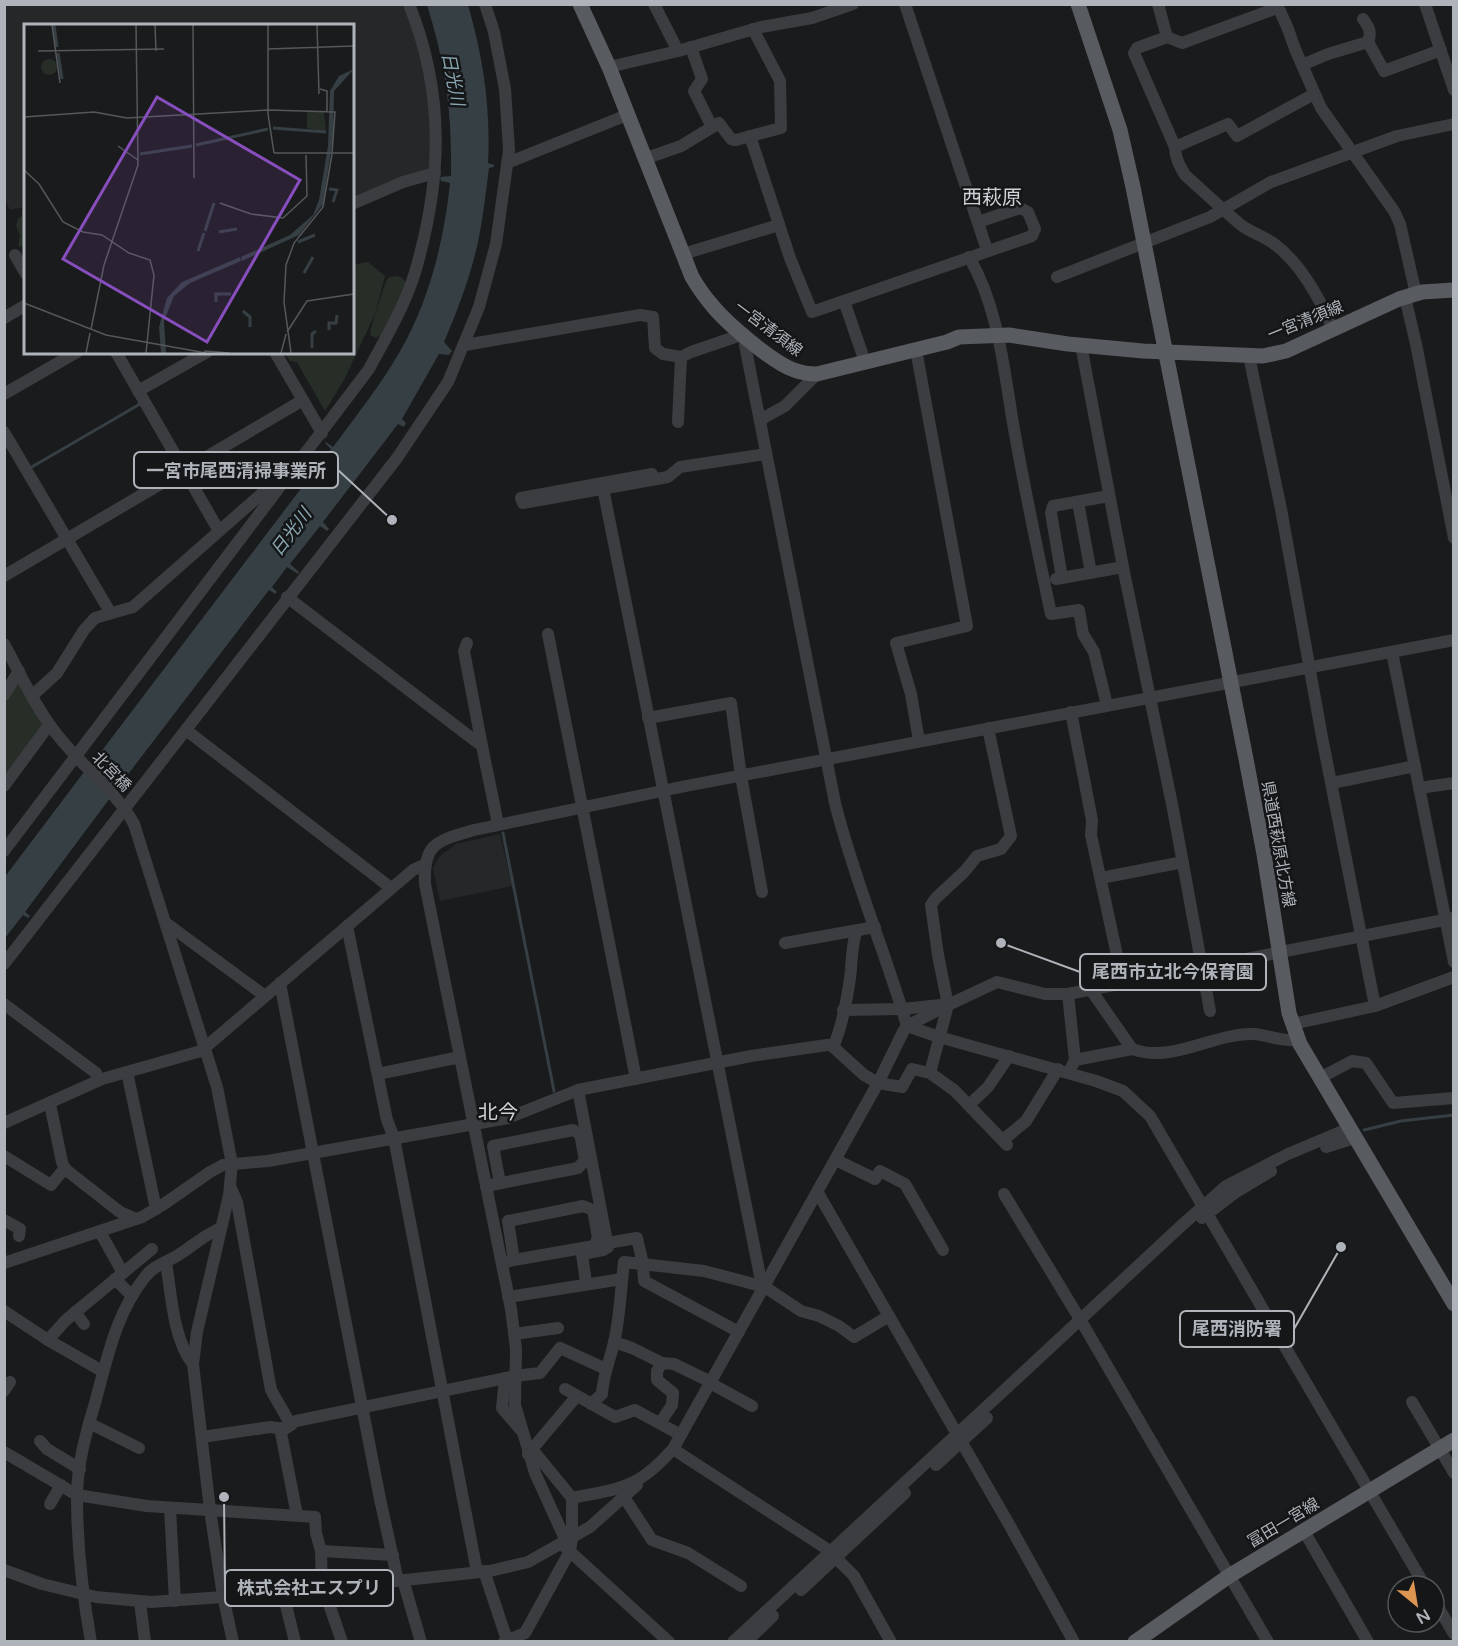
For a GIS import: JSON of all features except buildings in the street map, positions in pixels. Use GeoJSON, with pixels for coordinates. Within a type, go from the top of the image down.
{"type":"FeatureCollection","features":[{"type":"Feature","properties":{"kind":"main road","name":"一宮清須線"},"geometry":{"type":"LineString","coordinates":[[580,4],[609,67],[692,277],[717,310],[746,337],[794,370],[817,374],[959,337],[997,335],[1166,352],[1263,356],[1286,351],[1411,296],[1454,290]]}},
{"type":"Feature","properties":{"kind":"main road"},"geometry":{"type":"LineString","coordinates":[[1078,4],[1120,130],[1166,352]]}},
{"type":"Feature","properties":{"kind":"main road","name":"県道西萩原北方線"},"geometry":{"type":"LineString","coordinates":[[1166,352],[1232,682],[1264,854],[1289,1012],[1299,1040],[1320,1078],[1454,1304]]}},
{"type":"Feature","properties":{"kind":"main road","name":"冨田一宮線"},"geometry":{"type":"LineString","coordinates":[[1136,1641],[1229,1575],[1454,1440]]}},
{"type":"Feature","properties":{"kind":"street"},"geometry":{"type":"LineString","coordinates":[[4,851],[322,433],[369,369],[395,321],[415,271],[435,173],[436,117],[432,81],[417,23],[409,4]]}},
{"type":"Feature","properties":{"kind":"street"},"geometry":{"type":"LineString","coordinates":[[4,964],[397,458],[448,382],[479,307],[496,244],[509,150],[505,89],[486,4]]}},
{"type":"Feature","properties":{"kind":"street"},"geometry":{"type":"LineString","coordinates":[[654,4],[678,51]]}},
{"type":"Feature","properties":{"kind":"street"},"geometry":{"type":"LineString","coordinates":[[609,67],[678,51],[753,29],[812,18],[853,4]]}},
{"type":"Feature","properties":{"kind":"street"},"geometry":{"type":"LineString","coordinates":[[904,4],[987,250]]}},
{"type":"Feature","properties":{"kind":"street"},"geometry":{"type":"LineString","coordinates":[[1158,4],[1167,37]]}},
{"type":"Feature","properties":{"kind":"street"},"geometry":{"type":"LineString","coordinates":[[1425,4],[1454,90]]}},
{"type":"Feature","properties":{"kind":"street"},"geometry":{"type":"LineString","coordinates":[[1333,329],[1317,296],[1291,261],[1273,243],[1242,225],[1185,176],[1175,154],[1175,147],[1134,53],[1137,48],[1167,37],[1182,43],[1278,7],[1321,108],[1394,211],[1400,224],[1416,344],[1454,538]]}},
{"type":"Feature","properties":{"kind":"street"},"geometry":{"type":"LineString","coordinates":[[1302,65],[1328,54],[1368,42],[1371,36],[1363,19]]}},
{"type":"Feature","properties":{"kind":"street"},"geometry":{"type":"LineString","coordinates":[[644,159],[681,146],[719,123],[731,139],[781,128],[780,81],[753,29]]}},
{"type":"Feature","properties":{"kind":"street"},"geometry":{"type":"LineString","coordinates":[[1368,42],[1384,71],[1441,50]]}},
{"type":"Feature","properties":{"kind":"street"},"geometry":{"type":"LineString","coordinates":[[691,47],[702,79],[694,90],[712,127]]}},
{"type":"Feature","properties":{"kind":"street"},"geometry":{"type":"LineString","coordinates":[[1175,147],[1228,124],[1237,136],[1314,94]]}},
{"type":"Feature","properties":{"kind":"street"},"geometry":{"type":"LineString","coordinates":[[507,163],[627,116]]}},
{"type":"Feature","properties":{"kind":"street"},"geometry":{"type":"LineString","coordinates":[[1057,277],[1225,210],[1271,182],[1417,130],[1454,124]]}},
{"type":"Feature","properties":{"kind":"street"},"geometry":{"type":"LineString","coordinates":[[750,136],[812,312],[1032,236],[1035,229],[1028,212],[1020,208],[978,222]]}},
{"type":"Feature","properties":{"kind":"street"},"geometry":{"type":"LineString","coordinates":[[354,203],[403,182],[435,173]]}},
{"type":"Feature","properties":{"kind":"street"},"geometry":{"type":"LineString","coordinates":[[683,254],[780,225]]}},
{"type":"Feature","properties":{"kind":"street"},"geometry":{"type":"LineString","coordinates":[[15,255],[24,271]]}},
{"type":"Feature","properties":{"kind":"street"},"geometry":{"type":"LineString","coordinates":[[969,257],[984,287],[997,335],[1051,614],[1079,610],[1083,634],[1094,652],[1107,705]]}},
{"type":"Feature","properties":{"kind":"street"},"geometry":{"type":"LineString","coordinates":[[844,301],[865,362]]}},
{"type":"Feature","properties":{"kind":"street"},"geometry":{"type":"LineString","coordinates":[[4,318],[24,306]]}},
{"type":"Feature","properties":{"kind":"street"},"geometry":{"type":"LineString","coordinates":[[465,345],[647,315],[653,317],[656,348],[663,354],[681,357],[691,352],[746,337],[745,345],[766,454],[842,832],[907,1026]]}},
{"type":"Feature","properties":{"kind":"street"},"geometry":{"type":"LineString","coordinates":[[1081,345],[1183,862],[1210,1011]]}},
{"type":"Feature","properties":{"kind":"street"},"geometry":{"type":"LineString","coordinates":[[916,350],[967,627],[896,643],[911,694],[919,741]]}},
{"type":"Feature","properties":{"kind":"street"},"geometry":{"type":"LineString","coordinates":[[4,394],[74,354]]}},
{"type":"Feature","properties":{"kind":"street"},"geometry":{"type":"LineString","coordinates":[[117,354],[219,531]]}},
{"type":"Feature","properties":{"kind":"street"},"geometry":{"type":"LineString","coordinates":[[138,391],[203,354]]}},
{"type":"Feature","properties":{"kind":"street"},"geometry":{"type":"LineString","coordinates":[[276,354],[322,433]]}},
{"type":"Feature","properties":{"kind":"street"},"geometry":{"type":"LineString","coordinates":[[1249,356],[1254,372],[1376,1006]]}},
{"type":"Feature","properties":{"kind":"street"},"geometry":{"type":"LineString","coordinates":[[678,422],[681,357]]}},
{"type":"Feature","properties":{"kind":"street"},"geometry":{"type":"LineString","coordinates":[[760,420],[785,406],[817,374]]}},
{"type":"Feature","properties":{"kind":"street"},"geometry":{"type":"LineString","coordinates":[[4,576],[303,400]]}},
{"type":"Feature","properties":{"kind":"street"},"geometry":{"type":"LineString","coordinates":[[4,432],[110,612]]}},
{"type":"Feature","properties":{"kind":"street"},"geometry":{"type":"LineString","coordinates":[[602,486],[523,503],[521,498],[602,486],[653,480],[668,477],[680,467],[766,454]]}},
{"type":"Feature","properties":{"kind":"street"},"geometry":{"type":"LineString","coordinates":[[33,695],[57,673],[90,622],[110,612],[133,606],[289,470],[295,469]]}},
{"type":"Feature","properties":{"kind":"street"},"geometry":{"type":"LineString","coordinates":[[602,486],[716,1063],[763,1287]]}},
{"type":"Feature","properties":{"kind":"street"},"geometry":{"type":"LineString","coordinates":[[1062,578],[1051,513],[1053,506],[1109,496]]}},
{"type":"Feature","properties":{"kind":"street"},"geometry":{"type":"LineString","coordinates":[[1078,502],[1091,573]]}},
{"type":"Feature","properties":{"kind":"street"},"geometry":{"type":"LineString","coordinates":[[1044,583],[1123,567]]}},
{"type":"Feature","properties":{"kind":"street"},"geometry":{"type":"LineString","coordinates":[[287,597],[482,746]]}},
{"type":"Feature","properties":{"kind":"street"},"geometry":{"type":"LineString","coordinates":[[548,634],[636,1078]]}},
{"type":"Feature","properties":{"kind":"street"},"geometry":{"type":"LineString","coordinates":[[508,1262],[486,1186],[429,912],[424,865],[426,856],[432,848],[474,830],[498,824],[919,741],[1454,640]]}},
{"type":"Feature","properties":{"kind":"street"},"geometry":{"type":"LineString","coordinates":[[467,643],[464,651],[498,824]]}},
{"type":"Feature","properties":{"kind":"street","name":"北宮橋"},"geometry":{"type":"LineString","coordinates":[[4,644],[49,725],[76,758],[125,808]]}},
{"type":"Feature","properties":{"kind":"street"},"geometry":{"type":"LineString","coordinates":[[1392,652],[1414,766],[1449,918],[1454,962]]}},
{"type":"Feature","properties":{"kind":"street"},"geometry":{"type":"LineString","coordinates":[[4,695],[19,671]]}},
{"type":"Feature","properties":{"kind":"street"},"geometry":{"type":"LineString","coordinates":[[648,718],[731,703],[741,776],[762,892]]}},
{"type":"Feature","properties":{"kind":"street"},"geometry":{"type":"LineString","coordinates":[[1071,712],[1092,820],[1091,835],[1123,983]]}},
{"type":"Feature","properties":{"kind":"street"},"geometry":{"type":"LineString","coordinates":[[4,786],[49,725]]}},
{"type":"Feature","properties":{"kind":"street"},"geometry":{"type":"LineString","coordinates":[[930,1073],[948,1005],[934,932],[932,904],[977,856],[1001,849],[1011,836],[988,728]]}},
{"type":"Feature","properties":{"kind":"street"},"geometry":{"type":"LineString","coordinates":[[186,730],[389,887]]}},
{"type":"Feature","properties":{"kind":"street"},"geometry":{"type":"LineString","coordinates":[[1332,783],[1414,766]]}},
{"type":"Feature","properties":{"kind":"street"},"geometry":{"type":"LineString","coordinates":[[1419,788],[1454,783]]}},
{"type":"Feature","properties":{"kind":"street"},"geometry":{"type":"LineString","coordinates":[[125,808],[140,843],[217,1087],[232,1164],[221,1228],[196,1332],[193,1364],[195,1397],[210,1510],[223,1596],[233,1641]]}},
{"type":"Feature","properties":{"kind":"street"},"geometry":{"type":"LineString","coordinates":[[1101,878],[1183,862]]}},
{"type":"Feature","properties":{"kind":"street"},"geometry":{"type":"LineString","coordinates":[[4,1124],[99,1080],[201,1051],[204,1044],[389,887],[424,865]]}},
{"type":"Feature","properties":{"kind":"street"},"geometry":{"type":"LineString","coordinates":[[262,995],[280,983],[389,887]]}},
{"type":"Feature","properties":{"kind":"street"},"geometry":{"type":"LineString","coordinates":[[4,1570],[42,1584],[84,1594],[140,1602],[323,1589],[480,1572],[528,1562],[567,1543],[590,1527],[655,1469],[673,1449],[818,1193],[907,1026],[997,982],[1045,994],[1068,994],[1449,918]]}},
{"type":"Feature","properties":{"kind":"street"},"geometry":{"type":"LineString","coordinates":[[166,923],[262,995]]}},
{"type":"Feature","properties":{"kind":"street"},"geometry":{"type":"LineString","coordinates":[[347,926],[387,1120],[394,1138],[442,1391],[480,1572],[506,1641],[529,1637],[567,1543],[572,1498],[536,1454],[528,1454]]}},
{"type":"Feature","properties":{"kind":"street"},"geometry":{"type":"LineString","coordinates":[[785,944],[875,927]]}},
{"type":"Feature","properties":{"kind":"street"},"geometry":{"type":"LineString","coordinates":[[833,1047],[838,1036],[851,969],[850,952],[856,932]]}},
{"type":"Feature","properties":{"kind":"street"},"geometry":{"type":"LineString","coordinates":[[1293,1024],[1376,1006],[1454,977]]}},
{"type":"Feature","properties":{"kind":"street"},"geometry":{"type":"LineString","coordinates":[[280,983],[393,1555],[421,1641]]}},
{"type":"Feature","properties":{"kind":"street"},"geometry":{"type":"LineString","coordinates":[[1091,990],[1132,1050]]}},
{"type":"Feature","properties":{"kind":"street"},"geometry":{"type":"LineString","coordinates":[[4,1263],[136,1219],[156,1209],[223,1165],[268,1161],[508,1118],[578,1090],[716,1063],[826,1045],[833,1047],[864,1075],[878,1083],[902,1088],[912,1069],[930,1073],[954,1090],[1005,1142],[1026,1120],[1067,1067],[1068,994]]}},
{"type":"Feature","properties":{"kind":"street"},"geometry":{"type":"LineString","coordinates":[[4,1004],[96,1073],[99,1080]]}},
{"type":"Feature","properties":{"kind":"street"},"geometry":{"type":"LineString","coordinates":[[843,1010],[902,1009],[948,1005]]}},
{"type":"Feature","properties":{"kind":"street"},"geometry":{"type":"LineString","coordinates":[[907,1026],[1009,1056],[1067,1067],[1123,1092],[1150,1116],[1418,1574]]}},
{"type":"Feature","properties":{"kind":"street"},"geometry":{"type":"LineString","coordinates":[[1067,1067],[1132,1050],[1162,1053],[1254,1034],[1285,1041],[1299,1040]]}},
{"type":"Feature","properties":{"kind":"street"},"geometry":{"type":"LineString","coordinates":[[969,1105],[988,1087],[1009,1056]]}},
{"type":"Feature","properties":{"kind":"street"},"geometry":{"type":"LineString","coordinates":[[378,1074],[460,1057]]}},
{"type":"Feature","properties":{"kind":"street"},"geometry":{"type":"LineString","coordinates":[[1320,1078],[1352,1061],[1366,1062],[1393,1103],[1454,1098]]}},
{"type":"Feature","properties":{"kind":"street"},"geometry":{"type":"LineString","coordinates":[[127,1072],[156,1209]]}},
{"type":"Feature","properties":{"kind":"street"},"geometry":{"type":"LineString","coordinates":[[578,1090],[608,1247],[582,1254],[586,1283]]}},
{"type":"Feature","properties":{"kind":"street"},"geometry":{"type":"LineString","coordinates":[[50,1104],[65,1168],[120,1212],[136,1219]]}},
{"type":"Feature","properties":{"kind":"street"},"geometry":{"type":"LineString","coordinates":[[486,1186],[578,1168],[585,1160],[580,1134],[573,1130],[494,1146],[500,1183]]}},
{"type":"Feature","properties":{"kind":"street"},"geometry":{"type":"LineString","coordinates":[[733,1641],[833,1554],[1205,1211],[1226,1186],[1288,1154],[1352,1133]]}},
{"type":"Feature","properties":{"kind":"street"},"geometry":{"type":"LineString","coordinates":[[4,1156],[51,1185],[65,1168]]}},
{"type":"Feature","properties":{"kind":"street"},"geometry":{"type":"LineString","coordinates":[[836,1160],[875,1179],[880,1171],[905,1184],[944,1250]]}},
{"type":"Feature","properties":{"kind":"street"},"geometry":{"type":"LineString","coordinates":[[230,1185],[237,1202],[271,1390],[286,1426],[297,1515]]}},
{"type":"Feature","properties":{"kind":"street"},"geometry":{"type":"LineString","coordinates":[[818,1193],[1074,1641]]}},
{"type":"Feature","properties":{"kind":"street"},"geometry":{"type":"LineString","coordinates":[[1004,1194],[1268,1641]]}},
{"type":"Feature","properties":{"kind":"street"},"geometry":{"type":"LineString","coordinates":[[508,1262],[594,1246],[598,1238],[593,1210],[583,1206],[508,1221],[508,1262],[508,1297],[514,1334],[510,1377],[528,1454],[567,1543],[669,1641]]}},
{"type":"Feature","properties":{"kind":"street"},"geometry":{"type":"LineString","coordinates":[[4,1220],[20,1229],[19,1236]]}},
{"type":"Feature","properties":{"kind":"street"},"geometry":{"type":"LineString","coordinates":[[91,1641],[84,1594],[77,1495],[89,1423],[102,1371],[123,1313],[151,1270],[183,1252],[203,1236],[221,1228]]}},
{"type":"Feature","properties":{"kind":"street"},"geometry":{"type":"LineString","coordinates":[[99,1232],[119,1276],[132,1296]]}},
{"type":"Feature","properties":{"kind":"street"},"geometry":{"type":"LineString","coordinates":[[607,1243],[637,1238],[644,1281],[739,1332]]}},
{"type":"Feature","properties":{"kind":"street"},"geometry":{"type":"LineString","coordinates":[[48,1340],[75,1312],[152,1249]]}},
{"type":"Feature","properties":{"kind":"street"},"geometry":{"type":"LineString","coordinates":[[166,1262],[179,1334],[184,1352],[193,1364]]}},
{"type":"Feature","properties":{"kind":"street"},"geometry":{"type":"LineString","coordinates":[[591,1404],[602,1394],[621,1305],[624,1262],[704,1271],[763,1287],[801,1311],[819,1316],[854,1336],[889,1316]]}},
{"type":"Feature","properties":{"kind":"street"},"geometry":{"type":"LineString","coordinates":[[508,1297],[622,1279]]}},
{"type":"Feature","properties":{"kind":"street"},"geometry":{"type":"LineString","coordinates":[[4,1311],[102,1371]]}},
{"type":"Feature","properties":{"kind":"street"},"geometry":{"type":"LineString","coordinates":[[75,1312],[84,1324]]}},
{"type":"Feature","properties":{"kind":"street"},"geometry":{"type":"LineString","coordinates":[[514,1334],[558,1329]]}},
{"type":"Feature","properties":{"kind":"street"},"geometry":{"type":"LineString","coordinates":[[614,1342],[662,1363],[674,1364],[752,1406]]}},
{"type":"Feature","properties":{"kind":"street"},"geometry":{"type":"LineString","coordinates":[[202,1437],[286,1426],[296,1421],[363,1407],[540,1373],[560,1348],[606,1369]]}},
{"type":"Feature","properties":{"kind":"street"},"geometry":{"type":"LineString","coordinates":[[660,1423],[672,1405],[673,1393],[657,1380],[657,1371],[662,1363]]}},
{"type":"Feature","properties":{"kind":"street"},"geometry":{"type":"LineString","coordinates":[[565,1389],[615,1417],[635,1410],[681,1435]]}},
{"type":"Feature","properties":{"kind":"street"},"geometry":{"type":"LineString","coordinates":[[528,1454],[576,1397]]}},
{"type":"Feature","properties":{"kind":"street"},"geometry":{"type":"LineString","coordinates":[[1412,1402],[1454,1473]]}},
{"type":"Feature","properties":{"kind":"street"},"geometry":{"type":"LineString","coordinates":[[89,1423],[139,1448]]}},
{"type":"Feature","properties":{"kind":"street"},"geometry":{"type":"LineString","coordinates":[[40,1441],[47,1449],[80,1469]]}},
{"type":"Feature","properties":{"kind":"street"},"geometry":{"type":"LineString","coordinates":[[673,1449],[833,1554],[854,1576],[891,1641]]}},
{"type":"Feature","properties":{"kind":"street"},"geometry":{"type":"LineString","coordinates":[[4,1452],[77,1495],[120,1503],[170,1508],[315,1517],[321,1551],[323,1589],[342,1641]]}},
{"type":"Feature","properties":{"kind":"street"},"geometry":{"type":"LineString","coordinates":[[572,1498],[619,1489],[637,1482],[655,1469]]}},
{"type":"Feature","properties":{"kind":"street"},"geometry":{"type":"LineString","coordinates":[[50,1504],[61,1485]]}},
{"type":"Feature","properties":{"kind":"street"},"geometry":{"type":"LineString","coordinates":[[624,1497],[640,1525],[652,1540],[688,1553],[741,1586]]}},
{"type":"Feature","properties":{"kind":"street"},"geometry":{"type":"LineString","coordinates":[[170,1508],[175,1601]]}},
{"type":"Feature","properties":{"kind":"street"},"geometry":{"type":"LineString","coordinates":[[1304,1532],[1368,1641]]}},
{"type":"Feature","properties":{"kind":"street"},"geometry":{"type":"LineString","coordinates":[[321,1551],[393,1555]]}},
{"type":"Feature","properties":{"kind":"street"},"geometry":{"type":"LineString","coordinates":[[746,1641],[833,1554]]}},
{"type":"Feature","properties":{"kind":"street"},"geometry":{"type":"LineString","coordinates":[[283,1593],[295,1641]]}},
{"type":"Feature","properties":{"kind":"street"},"geometry":{"type":"LineString","coordinates":[[140,1602],[145,1641]]}},
{"type":"Feature","properties":{"kind":"street"},"geometry":{"type":"LineString","coordinates":[[74,1620],[87,1618]]}},
{"type":"Feature","properties":{"kind":"street"},"geometry":{"type":"LineString","coordinates":[[1446,1620],[1454,1634]]}},
{"type":"Feature","properties":{"kind":"shaded area"},"geometry":{"type":"Polygon","coordinates":[[[5,5],[406,5],[417,38],[430,101],[431,165],[426,170],[354,200],[354,24],[24,24],[24,207],[10,210],[5,199],[5,5]]]}},
{"type":"Feature","properties":{"kind":"shaded area"},"geometry":{"type":"Polygon","coordinates":[[[24,208],[24,245],[20,247],[18,245],[20,236],[16,226],[18,219],[22,216],[24,208]]]}},
{"type":"Feature","properties":{"kind":"shaded area"},"geometry":{"type":"Polygon","coordinates":[[[368,262],[385,276],[375,314],[344,380],[325,411],[297,362],[290,361],[286,354],[354,354],[354,265],[368,262]]]}},
{"type":"Feature","properties":{"kind":"shaded area"},"geometry":{"type":"Polygon","coordinates":[[[401,277],[405,284],[384,333],[376,338],[370,335],[372,324],[388,278],[401,277]]]}},
{"type":"Feature","properties":{"kind":"shaded area"},"geometry":{"type":"Polygon","coordinates":[[[19,675],[46,725],[5,783],[5,699],[19,675]]]}},
{"type":"Feature","properties":{"kind":"shaded area"},"geometry":{"type":"Polygon","coordinates":[[[500,834],[512,886],[440,901],[433,868],[440,856],[456,844],[500,834]]]}},
{"type":"Feature","properties":{"kind":"water","name":"日光川"},"geometry":{"type":"Polygon","coordinates":[[[427,5],[468,5],[485,83],[488,163],[494,165],[489,168],[474,260],[444,342],[452,351],[449,355],[439,354],[402,419],[406,423],[404,427],[398,424],[323,522],[329,529],[327,531],[320,526],[290,564],[299,572],[298,574],[287,567],[272,587],[277,592],[275,594],[269,590],[116,790],[91,765],[331,449],[325,443],[333,447],[368,401],[399,353],[419,313],[434,271],[444,227],[450,183],[441,181],[440,177],[451,176],[449,110],[439,48],[427,5]]]}},
{"type":"Feature","properties":{"kind":"water"},"geometry":{"type":"Polygon","coordinates":[[[84,772],[110,798],[25,912],[30,916],[28,918],[23,915],[5,938],[4,878],[84,772]]]}},
{"type":"Feature","properties":{"kind":"waterway"},"geometry":{"type":"LineString","coordinates":[[30,468],[139,403]]}},
{"type":"Feature","properties":{"kind":"waterway"},"geometry":{"type":"LineString","coordinates":[[503,833],[554,1091]]}},
{"type":"Feature","properties":{"kind":"waterway"},"geometry":{"type":"LineString","coordinates":[[1364,1130],[1401,1121],[1454,1115]]}},
{"type":"Feature","properties":{"kind":"place","name":"一宮市尾西清掃事業所"},"geometry":{"type":"Point","coordinates":[392,520]}},
{"type":"Feature","properties":{"kind":"place","name":"尾西市立北今保育園"},"geometry":{"type":"Point","coordinates":[1001,943]}},
{"type":"Feature","properties":{"kind":"place","name":"尾西消防署"},"geometry":{"type":"Point","coordinates":[1341,1247]}},
{"type":"Feature","properties":{"kind":"place","name":"株式会社エスプリ"},"geometry":{"type":"Point","coordinates":[224,1497]}},
{"type":"Feature","properties":{"kind":"district","name":"西萩原"},"geometry":{"type":"Point","coordinates":[992,197]}},
{"type":"Feature","properties":{"kind":"district","name":"北今"},"geometry":{"type":"Point","coordinates":[498,1112]}}]}
